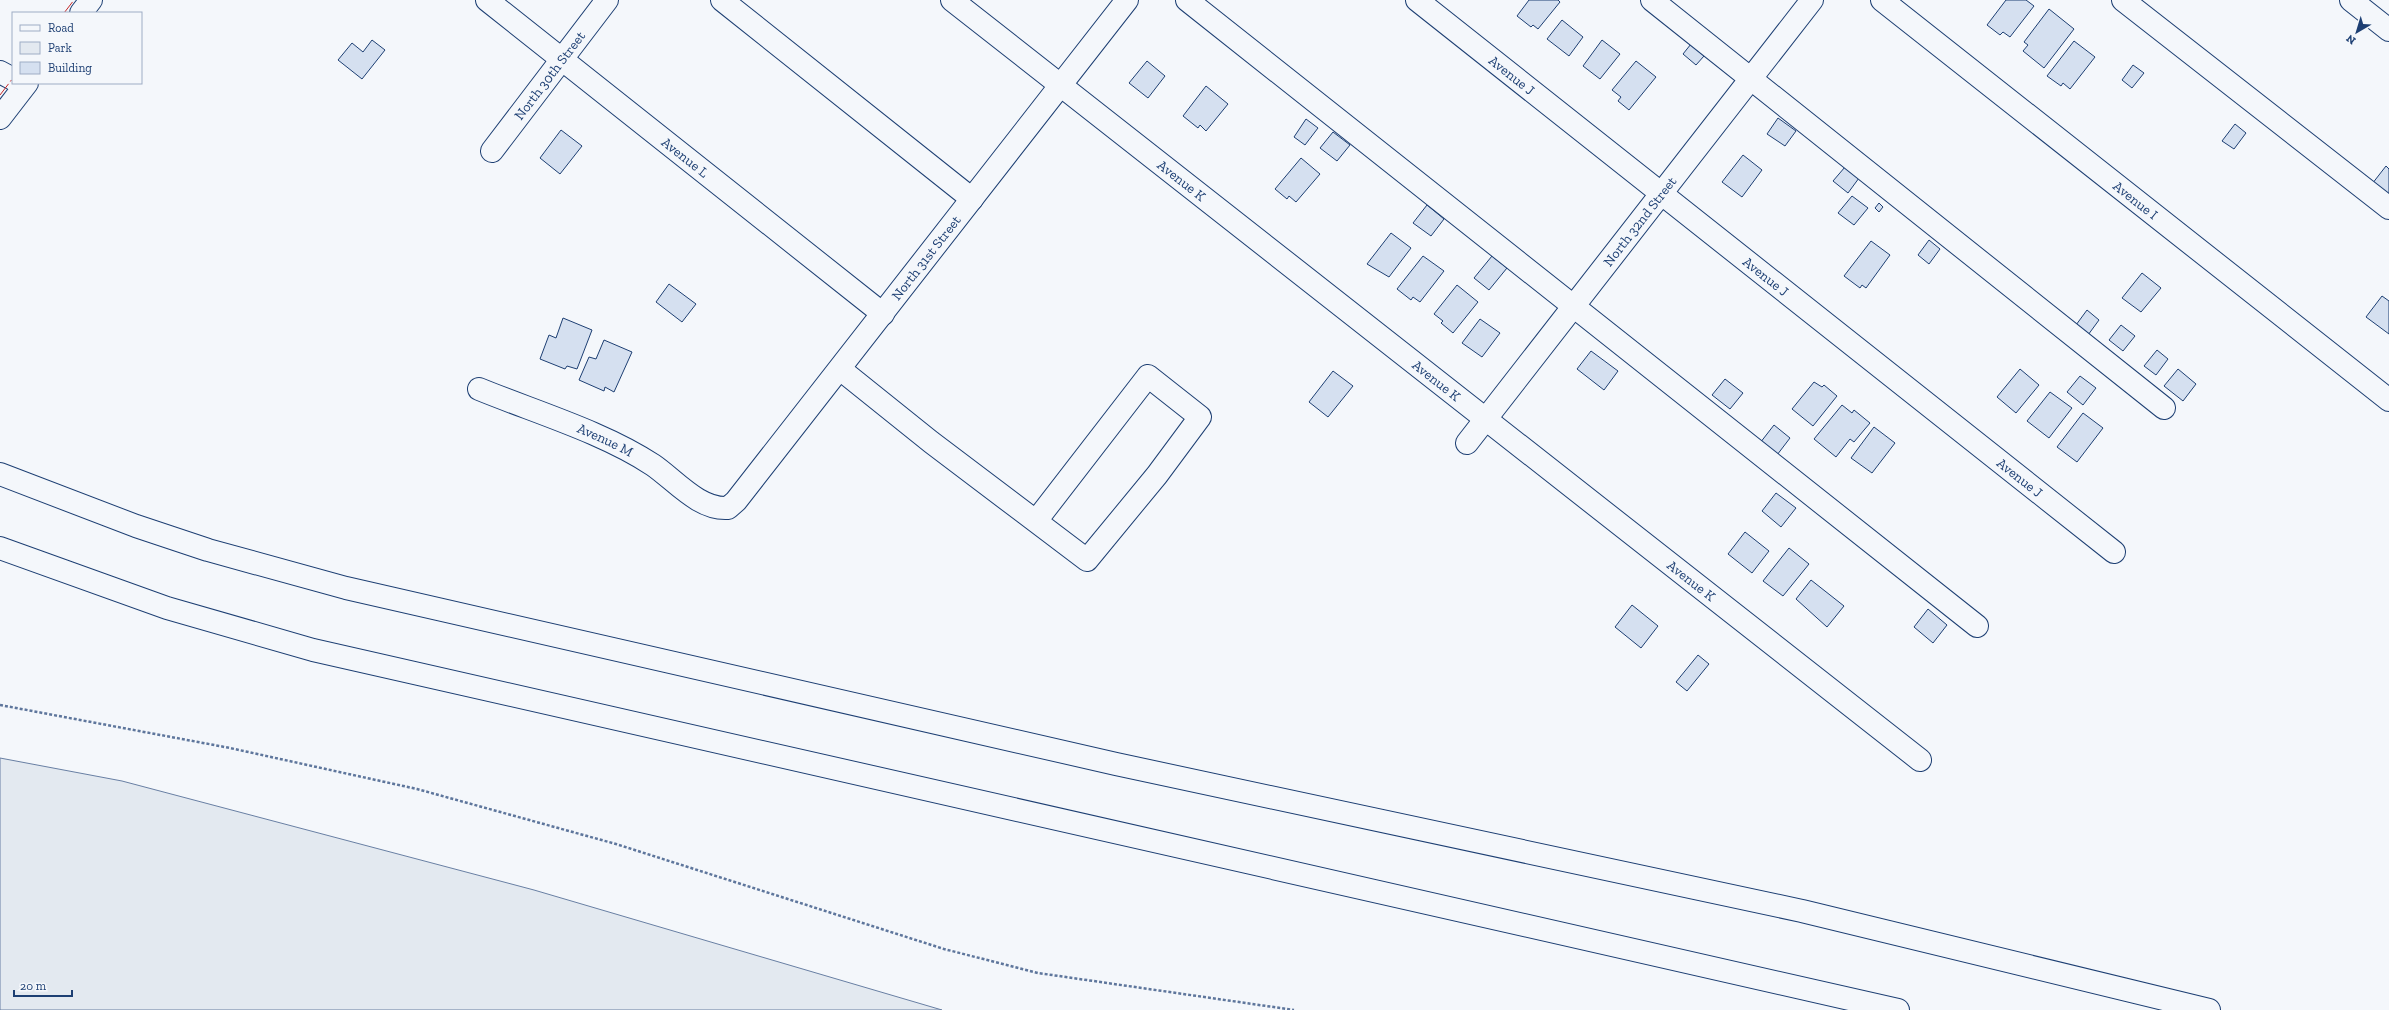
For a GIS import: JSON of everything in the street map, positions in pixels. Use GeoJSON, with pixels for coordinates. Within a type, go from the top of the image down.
{"type":"FeatureCollection","features":[{"type":"Feature","properties":{"kind":"main road"},"geometry":{"type":"LineString","coordinates":[[82,12],[91,0]]}},
{"type":"Feature","properties":{"kind":"main road","name":"Avenue L"},"geometry":{"type":"LineString","coordinates":[[487,0],[883,314]]}},
{"type":"Feature","properties":{"kind":"main road","name":"North 30th Street"},"geometry":{"type":"LineString","coordinates":[[492,151],[607,0]]}},
{"type":"Feature","properties":{"kind":"main road"},"geometry":{"type":"LineString","coordinates":[[722,0],[972,200]]}},
{"type":"Feature","properties":{"kind":"main road","name":"Avenue K"},"geometry":{"type":"LineString","coordinates":[[952,0],[1485,420],[1920,760]]}},
{"type":"Feature","properties":{"kind":"main road","name":"North 31st Street"},"geometry":{"type":"LineString","coordinates":[[721,509],[728,508],[736,501],[1127,0]]}},
{"type":"Feature","properties":{"kind":"main road"},"geometry":{"type":"LineString","coordinates":[[1187,0],[1574,305],[1977,626]]}},
{"type":"Feature","properties":{"kind":"main road","name":"Avenue J"},"geometry":{"type":"LineString","coordinates":[[1417,0],[2114,552]]}},
{"type":"Feature","properties":{"kind":"main road"},"geometry":{"type":"LineString","coordinates":[[1652,0],[2164,408]]}},
{"type":"Feature","properties":{"kind":"main road","name":"North 32nd Street"},"geometry":{"type":"LineString","coordinates":[[1467,443],[1812,0]]}},
{"type":"Feature","properties":{"kind":"main road","name":"Avenue I"},"geometry":{"type":"LineString","coordinates":[[1882,0],[2389,400]]}},
{"type":"Feature","properties":{"kind":"main road"},"geometry":{"type":"LineString","coordinates":[[2123,0],[2389,208]]}},
{"type":"Feature","properties":{"kind":"main road"},"geometry":{"type":"LineString","coordinates":[[2351,0],[2389,30]]}},
{"type":"Feature","properties":{"kind":"main road"},"geometry":{"type":"LineString","coordinates":[[0,72],[12,78]]}},
{"type":"Feature","properties":{"kind":"main road"},"geometry":{"type":"LineString","coordinates":[[0,118],[20,84]]}},
{"type":"Feature","properties":{"kind":"main road"},"geometry":{"type":"LineString","coordinates":[[840,368],[931,442],[1087,560],[1156,475],[1200,417],[1148,376],[1036,521]]}},
{"type":"Feature","properties":{"kind":"main road","name":"Avenue M"},"geometry":{"type":"LineString","coordinates":[[479,389],[620,447],[653,465],[710,506],[721,509]]}},
{"type":"Feature","properties":{"kind":"main road"},"geometry":{"type":"LineString","coordinates":[[0,474],[151,531],[208,550],[346,588],[1116,764],[1802,911],[2209,1010]]}},
{"type":"Feature","properties":{"kind":"main road"},"geometry":{"type":"LineString","coordinates":[[0,548],[167,608],[313,650],[1898,1010]]}},
{"type":"Feature","properties":{"kind":"path"},"geometry":{"type":"LineString","coordinates":[[0,705],[230,748],[418,789],[616,844],[944,949],[1038,973],[1294,1010]]}},
{"type":"Feature","properties":{"kind":"green space"},"geometry":{"type":"Polygon","coordinates":[[[0,758],[122,781],[534,890],[942,1010],[0,1010],[0,758]]]}},
{"type":"Feature","properties":{"kind":"building"},"geometry":{"type":"Polygon","coordinates":[[[1529,0],[1558,0],[1560,2],[1538,29],[1533,25],[1531,27],[1517,16],[1529,0]]]}},
{"type":"Feature","properties":{"kind":"building"},"geometry":{"type":"Polygon","coordinates":[[[2006,0],[2026,0],[2034,6],[2010,37],[2003,32],[2000,35],[1987,25],[2006,0]]]}},
{"type":"Feature","properties":{"kind":"building"},"geometry":{"type":"Polygon","coordinates":[[[2049,9],[2074,29],[2044,68],[2023,51],[2028,45],[2024,42],[2049,9]]]}},
{"type":"Feature","properties":{"kind":"building"},"geometry":{"type":"Polygon","coordinates":[[[1562,20],[1583,37],[1569,56],[1547,39],[1562,20]]]}},
{"type":"Feature","properties":{"kind":"building"},"geometry":{"type":"Polygon","coordinates":[[[372,40],[385,50],[362,79],[338,60],[352,43],[363,52],[372,40]]]}},
{"type":"Feature","properties":{"kind":"building"},"geometry":{"type":"Polygon","coordinates":[[[1602,40],[1620,54],[1600,79],[1583,66],[1602,40]]]}},
{"type":"Feature","properties":{"kind":"building"},"geometry":{"type":"Polygon","coordinates":[[[2074,41],[2095,57],[2070,89],[2063,83],[2061,86],[2047,76],[2074,41]]]}},
{"type":"Feature","properties":{"kind":"building"},"geometry":{"type":"Polygon","coordinates":[[[1691,44],[1704,56],[1696,65],[1683,54],[1691,44]]]}},
{"type":"Feature","properties":{"kind":"building"},"geometry":{"type":"Polygon","coordinates":[[[1147,61],[1165,76],[1148,98],[1129,83],[1147,61]]]}},
{"type":"Feature","properties":{"kind":"building"},"geometry":{"type":"Polygon","coordinates":[[[1636,61],[1656,77],[1629,110],[1618,101],[1621,97],[1612,90],[1636,61]]]}},
{"type":"Feature","properties":{"kind":"building"},"geometry":{"type":"Polygon","coordinates":[[[2133,65],[2144,73],[2132,88],[2122,80],[2133,65]]]}},
{"type":"Feature","properties":{"kind":"building"},"geometry":{"type":"Polygon","coordinates":[[[1206,86],[1228,104],[1206,131],[1200,125],[1198,128],[1183,116],[1206,86]]]}},
{"type":"Feature","properties":{"kind":"building"},"geometry":{"type":"Polygon","coordinates":[[[1778,118],[1796,131],[1785,146],[1767,134],[1778,118]]]}},
{"type":"Feature","properties":{"kind":"building"},"geometry":{"type":"Polygon","coordinates":[[[1306,119],[1318,128],[1305,145],[1294,137],[1306,119]]]}},
{"type":"Feature","properties":{"kind":"building"},"geometry":{"type":"Polygon","coordinates":[[[2235,124],[2246,133],[2234,149],[2222,141],[2235,124]]]}},
{"type":"Feature","properties":{"kind":"building"},"geometry":{"type":"Polygon","coordinates":[[[561,130],[582,146],[560,174],[540,158],[561,130]]]}},
{"type":"Feature","properties":{"kind":"building"},"geometry":{"type":"Polygon","coordinates":[[[1333,132],[1350,145],[1337,161],[1320,148],[1333,132]]]}},
{"type":"Feature","properties":{"kind":"building"},"geometry":{"type":"Polygon","coordinates":[[[1743,155],[1762,170],[1742,197],[1722,182],[1743,155]]]}},
{"type":"Feature","properties":{"kind":"building"},"geometry":{"type":"Polygon","coordinates":[[[1301,158],[1320,174],[1296,202],[1289,196],[1287,199],[1275,189],[1301,158]]]}},
{"type":"Feature","properties":{"kind":"building"},"geometry":{"type":"Polygon","coordinates":[[[2386,166],[2389,169],[2389,198],[2372,184],[2386,166]]]}},
{"type":"Feature","properties":{"kind":"building"},"geometry":{"type":"Polygon","coordinates":[[[1845,167],[1859,178],[1848,193],[1833,181],[1845,167]]]}},
{"type":"Feature","properties":{"kind":"building"},"geometry":{"type":"Polygon","coordinates":[[[1852,196],[1868,208],[1854,225],[1838,213],[1852,196]]]}},
{"type":"Feature","properties":{"kind":"building"},"geometry":{"type":"Polygon","coordinates":[[[1879,203],[1883,207],[1879,212],[1875,208],[1879,203]]]}},
{"type":"Feature","properties":{"kind":"building"},"geometry":{"type":"Polygon","coordinates":[[[1427,205],[1444,219],[1431,236],[1413,223],[1427,205]]]}},
{"type":"Feature","properties":{"kind":"building"},"geometry":{"type":"Polygon","coordinates":[[[1391,233],[1411,248],[1389,277],[1367,264],[1391,233]]]}},
{"type":"Feature","properties":{"kind":"building"},"geometry":{"type":"Polygon","coordinates":[[[1929,240],[1940,249],[1929,264],[1918,255],[1929,240]]]}},
{"type":"Feature","properties":{"kind":"building"},"geometry":{"type":"Polygon","coordinates":[[[1871,241],[1890,255],[1866,288],[1862,285],[1860,288],[1844,276],[1871,241]]]}},
{"type":"Feature","properties":{"kind":"building"},"geometry":{"type":"Polygon","coordinates":[[[1423,256],[1444,271],[1420,302],[1413,297],[1411,300],[1397,289],[1423,256]]]}},
{"type":"Feature","properties":{"kind":"building"},"geometry":{"type":"Polygon","coordinates":[[[1492,256],[1507,268],[1489,290],[1474,278],[1492,256]]]}},
{"type":"Feature","properties":{"kind":"building"},"geometry":{"type":"Polygon","coordinates":[[[2142,273],[2161,288],[2141,312],[2122,298],[2142,273]]]}},
{"type":"Feature","properties":{"kind":"building"},"geometry":{"type":"Polygon","coordinates":[[[669,284],[696,304],[682,322],[656,302],[669,284]]]}},
{"type":"Feature","properties":{"kind":"building"},"geometry":{"type":"Polygon","coordinates":[[[1457,285],[1478,302],[1453,333],[1441,323],[1443,321],[1434,314],[1457,285]]]}},
{"type":"Feature","properties":{"kind":"building"},"geometry":{"type":"Polygon","coordinates":[[[2382,296],[2389,301],[2389,334],[2366,317],[2382,296]]]}},
{"type":"Feature","properties":{"kind":"building"},"geometry":{"type":"Polygon","coordinates":[[[2087,310],[2099,320],[2088,335],[2076,325],[2087,310]]]}},
{"type":"Feature","properties":{"kind":"building"},"geometry":{"type":"Polygon","coordinates":[[[563,318],[592,330],[577,369],[567,366],[565,369],[540,359],[549,335],[556,338],[563,318]]]}},
{"type":"Feature","properties":{"kind":"building"},"geometry":{"type":"Polygon","coordinates":[[[1480,319],[1500,333],[1482,357],[1462,343],[1480,319]]]}},
{"type":"Feature","properties":{"kind":"building"},"geometry":{"type":"Polygon","coordinates":[[[2121,325],[2135,336],[2123,351],[2109,340],[2121,325]]]}},
{"type":"Feature","properties":{"kind":"building"},"geometry":{"type":"Polygon","coordinates":[[[604,340],[632,352],[614,392],[605,387],[604,391],[579,380],[589,357],[596,359],[604,340]]]}},
{"type":"Feature","properties":{"kind":"building"},"geometry":{"type":"Polygon","coordinates":[[[2157,350],[2168,359],[2156,375],[2144,366],[2157,350]]]}},
{"type":"Feature","properties":{"kind":"building"},"geometry":{"type":"Polygon","coordinates":[[[1591,351],[1618,371],[1604,390],[1577,369],[1591,351]]]}},
{"type":"Feature","properties":{"kind":"building"},"geometry":{"type":"Polygon","coordinates":[[[2020,369],[2039,385],[2016,413],[1997,397],[2020,369]]]}},
{"type":"Feature","properties":{"kind":"building"},"geometry":{"type":"Polygon","coordinates":[[[2178,369],[2196,384],[2183,401],[2164,386],[2178,369]]]}},
{"type":"Feature","properties":{"kind":"building"},"geometry":{"type":"Polygon","coordinates":[[[1333,371],[1353,386],[1328,417],[1309,402],[1333,371]]]}},
{"type":"Feature","properties":{"kind":"building"},"geometry":{"type":"Polygon","coordinates":[[[2080,376],[2096,388],[2083,405],[2067,392],[2080,376]]]}},
{"type":"Feature","properties":{"kind":"building"},"geometry":{"type":"Polygon","coordinates":[[[1725,379],[1743,393],[1730,409],[1712,395],[1725,379]]]}},
{"type":"Feature","properties":{"kind":"building"},"geometry":{"type":"Polygon","coordinates":[[[1814,382],[1822,387],[1824,385],[1837,396],[1813,426],[1792,409],[1814,382]]]}},
{"type":"Feature","properties":{"kind":"building"},"geometry":{"type":"Polygon","coordinates":[[[2050,392],[2072,408],[2049,438],[2027,421],[2050,392]]]}},
{"type":"Feature","properties":{"kind":"building"},"geometry":{"type":"Polygon","coordinates":[[[1842,405],[1852,413],[1854,410],[1870,423],[1854,442],[1850,439],[1836,457],[1814,439],[1842,405]]]}},
{"type":"Feature","properties":{"kind":"building"},"geometry":{"type":"Polygon","coordinates":[[[2083,413],[2103,428],[2077,462],[2057,447],[2083,413]]]}},
{"type":"Feature","properties":{"kind":"building"},"geometry":{"type":"Polygon","coordinates":[[[1774,425],[1790,438],[1777,455],[1760,443],[1774,425]]]}},
{"type":"Feature","properties":{"kind":"building"},"geometry":{"type":"Polygon","coordinates":[[[1874,427],[1895,443],[1872,473],[1851,458],[1874,427]]]}},
{"type":"Feature","properties":{"kind":"building"},"geometry":{"type":"Polygon","coordinates":[[[1776,493],[1796,508],[1781,527],[1762,511],[1776,493]]]}},
{"type":"Feature","properties":{"kind":"building"},"geometry":{"type":"Polygon","coordinates":[[[1745,532],[1769,551],[1752,573],[1728,554],[1745,532]]]}},
{"type":"Feature","properties":{"kind":"building"},"geometry":{"type":"Polygon","coordinates":[[[1789,548],[1809,564],[1783,596],[1763,581],[1789,548]]]}},
{"type":"Feature","properties":{"kind":"building"},"geometry":{"type":"Polygon","coordinates":[[[1811,580],[1844,606],[1827,627],[1796,599],[1811,580]]]}},
{"type":"Feature","properties":{"kind":"building"},"geometry":{"type":"Polygon","coordinates":[[[1632,605],[1658,626],[1641,648],[1615,627],[1632,605]]]}},
{"type":"Feature","properties":{"kind":"building"},"geometry":{"type":"Polygon","coordinates":[[[1928,609],[1947,625],[1933,643],[1914,627],[1928,609]]]}},
{"type":"Feature","properties":{"kind":"building"},"geometry":{"type":"Polygon","coordinates":[[[1698,655],[1709,664],[1687,691],[1676,682],[1698,655]]]}},
{"type":"Feature","properties":{"kind":"power"},"geometry":{"type":"LineString","coordinates":[[65,12],[74,0]]}},
{"type":"Feature","properties":{"kind":"power"},"geometry":{"type":"LineString","coordinates":[[0,95],[12,79]]}}]}
